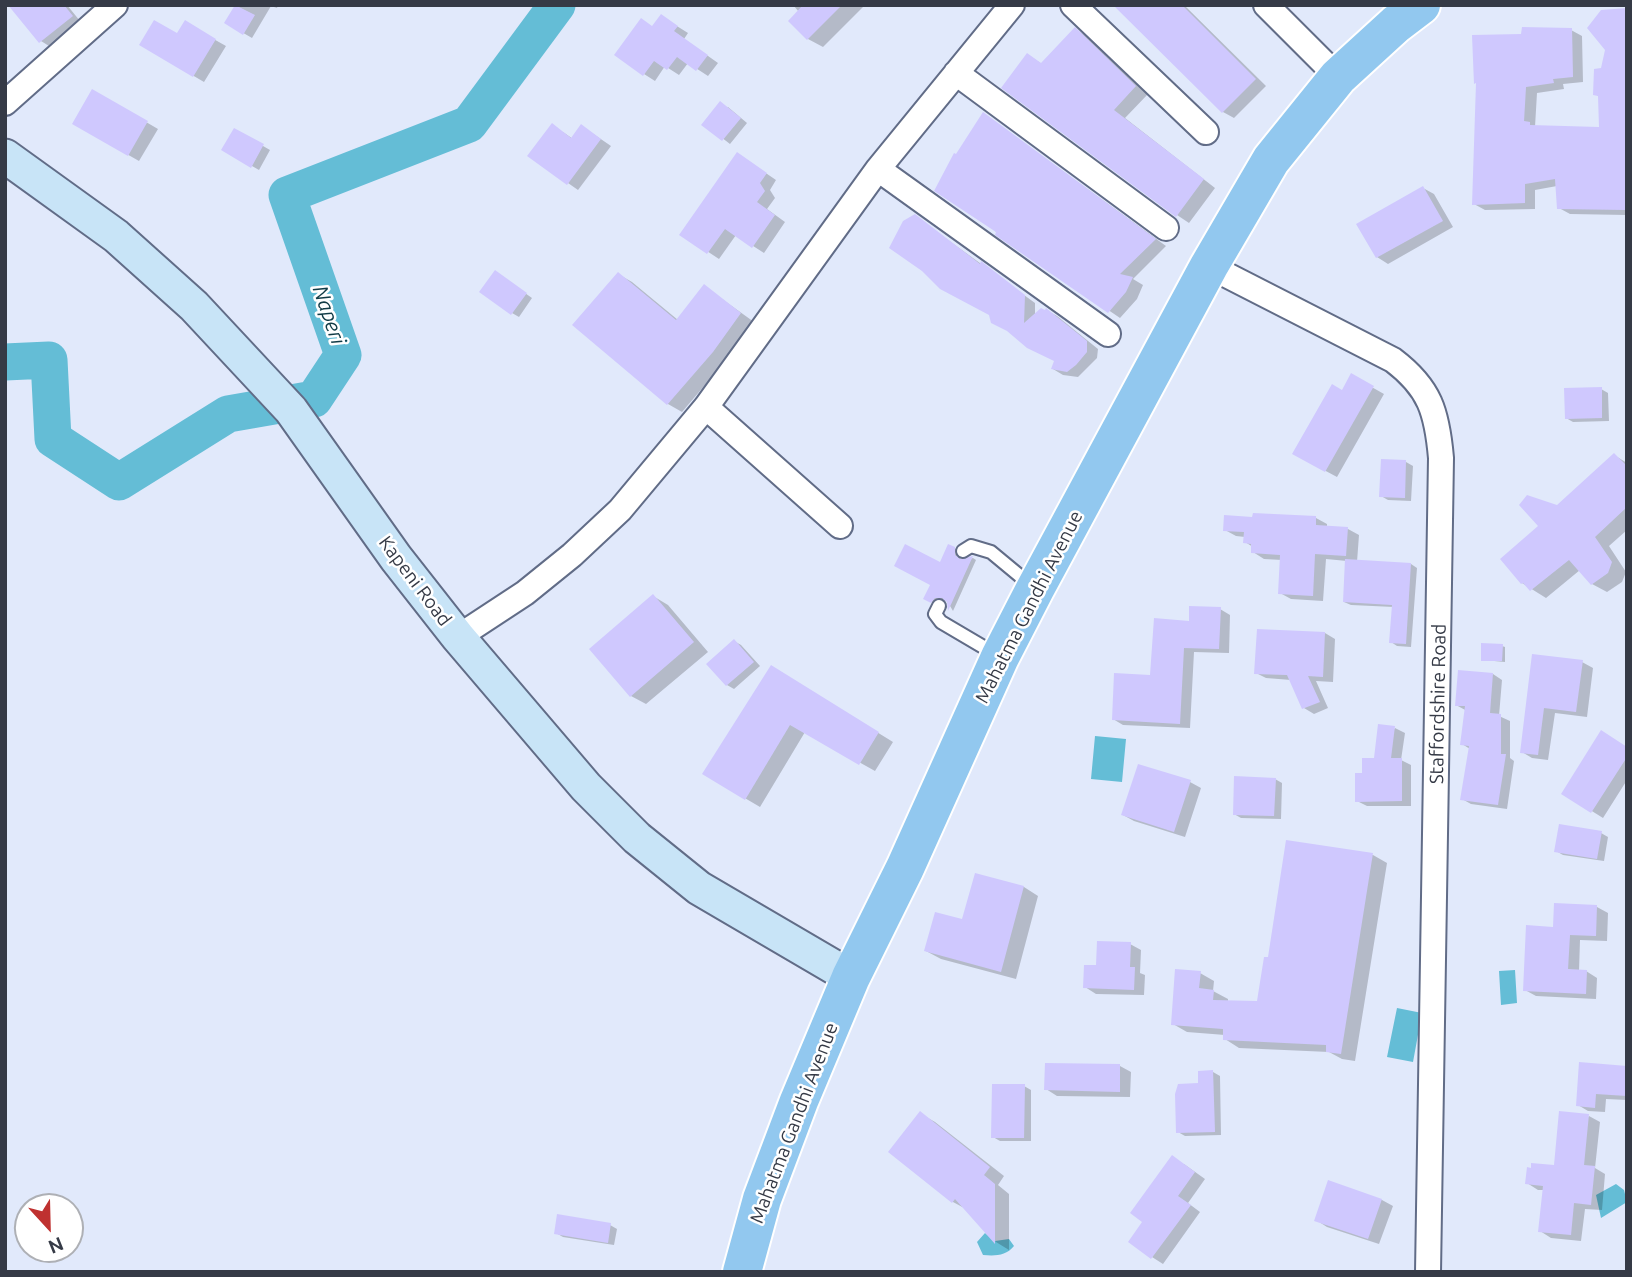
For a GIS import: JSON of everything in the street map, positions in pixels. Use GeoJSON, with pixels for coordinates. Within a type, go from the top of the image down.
{"type":"FeatureCollection","features":[{"type":"Feature","properties":{"kind":"main road","name":"Mahatma Gandhi Avenue"},"geometry":{"type":"LineString","coordinates":[[742,1272],[762,1199],[799,1101],[851,977],[905,868],[1000,657],[1035,589],[1209,266],[1271,160],[1338,77],[1421,5]]}},
{"type":"Feature","properties":{"kind":"main road","name":"Kapeni Road"},"geometry":{"type":"LineString","coordinates":[[5,156],[116,236],[194,306],[291,410],[396,558],[458,637],[586,786],[637,838],[699,888],[851,977]]}},
{"type":"Feature","properties":{"kind":"street"},"geometry":{"type":"LineString","coordinates":[[5,103],[115,5]]}},
{"type":"Feature","properties":{"kind":"street"},"geometry":{"type":"LineString","coordinates":[[458,637],[525,593],[572,555],[620,510],[706,407],[878,169],[1012,5]]}},
{"type":"Feature","properties":{"kind":"street"},"geometry":{"type":"LineString","coordinates":[[1073,5],[1206,132]]}},
{"type":"Feature","properties":{"kind":"street"},"geometry":{"type":"LineString","coordinates":[[1266,5],[1338,77]]}},
{"type":"Feature","properties":{"kind":"street"},"geometry":{"type":"LineString","coordinates":[[956,73],[1166,228]]}},
{"type":"Feature","properties":{"kind":"street"},"geometry":{"type":"LineString","coordinates":[[878,169],[1108,334]]}},
{"type":"Feature","properties":{"kind":"street","name":"Staffordshire Road"},"geometry":{"type":"LineString","coordinates":[[1209,266],[1393,360],[1414,376],[1438,424],[1441,458],[1428,1272]]}},
{"type":"Feature","properties":{"kind":"street"},"geometry":{"type":"LineString","coordinates":[[706,407],[840,526]]}},
{"type":"Feature","properties":{"kind":"lane"},"geometry":{"type":"LineString","coordinates":[[962,551],[971,546],[991,552],[1035,589]]}},
{"type":"Feature","properties":{"kind":"lane"},"geometry":{"type":"LineString","coordinates":[[939,606],[935,614],[941,622],[1000,657]]}},
{"type":"Feature","properties":{"kind":"water"},"geometry":{"type":"Polygon","coordinates":[[[1095,736],[1126,739],[1122,782],[1091,779],[1095,736]]]}},
{"type":"Feature","properties":{"kind":"water"},"geometry":{"type":"Polygon","coordinates":[[[1515,970],[1517,1003],[1501,1005],[1499,971],[1515,970]]]}},
{"type":"Feature","properties":{"kind":"water"},"geometry":{"type":"Polygon","coordinates":[[[1397,1008],[1422,1013],[1413,1062],[1387,1057],[1397,1008]]]}},
{"type":"Feature","properties":{"kind":"water"},"geometry":{"type":"Polygon","coordinates":[[[1616,1184],[1624,1190],[1627,1202],[1601,1218],[1596,1195],[1616,1184]]]}},
{"type":"Feature","properties":{"kind":"water"},"geometry":{"type":"Polygon","coordinates":[[[985,1233],[995,1241],[1009,1239],[1014,1246],[1000,1255],[983,1255],[977,1242],[985,1233]]]}},
{"type":"Feature","properties":{"kind":"building"},"geometry":{"type":"Polygon","coordinates":[[[8,5],[64,5],[73,16],[39,43],[8,5]]]}},
{"type":"Feature","properties":{"kind":"building"},"geometry":{"type":"Polygon","coordinates":[[[235,5],[255,15],[243,35],[224,23],[235,5]]]}},
{"type":"Feature","properties":{"kind":"building"},"geometry":{"type":"Polygon","coordinates":[[[803,5],[842,5],[807,40],[788,21],[803,5]]]}},
{"type":"Feature","properties":{"kind":"building"},"geometry":{"type":"Polygon","coordinates":[[[1113,5],[1182,5],[1256,79],[1222,113],[1113,5]]]}},
{"type":"Feature","properties":{"kind":"building"},"geometry":{"type":"Polygon","coordinates":[[[1627,8],[1627,210],[1557,209],[1555,179],[1525,184],[1525,203],[1472,205],[1476,83],[1474,84],[1472,35],[1521,34],[1522,27],[1572,28],[1573,77],[1553,79],[1554,83],[1526,87],[1524,121],[1530,122],[1530,125],[1599,127],[1598,96],[1593,95],[1594,69],[1601,68],[1605,50],[1587,28],[1601,10],[1627,8]]]}},
{"type":"Feature","properties":{"kind":"building"},"geometry":{"type":"Polygon","coordinates":[[[661,14],[678,26],[674,31],[708,55],[696,71],[677,57],[667,70],[654,61],[643,76],[614,55],[641,18],[652,26],[661,14]]]}},
{"type":"Feature","properties":{"kind":"building"},"geometry":{"type":"Polygon","coordinates":[[[154,20],[177,33],[185,20],[216,39],[193,77],[139,45],[154,20]]]}},
{"type":"Feature","properties":{"kind":"building"},"geometry":{"type":"Polygon","coordinates":[[[1075,27],[1136,86],[1114,110],[1204,179],[1176,217],[1001,88],[1027,53],[1041,63],[1075,27]]]}},
{"type":"Feature","properties":{"kind":"building"},"geometry":{"type":"Polygon","coordinates":[[[92,89],[148,121],[128,156],[72,124],[92,89]]]}},
{"type":"Feature","properties":{"kind":"building"},"geometry":{"type":"Polygon","coordinates":[[[720,101],[741,118],[722,141],[701,125],[720,101]]]}},
{"type":"Feature","properties":{"kind":"building"},"geometry":{"type":"Polygon","coordinates":[[[983,112],[1156,239],[1120,274],[1133,277],[1126,292],[1108,313],[934,191],[954,153],[956,154],[983,112]]]}},
{"type":"Feature","properties":{"kind":"building"},"geometry":{"type":"Polygon","coordinates":[[[552,123],[571,138],[581,124],[601,139],[567,185],[527,156],[552,123]]]}},
{"type":"Feature","properties":{"kind":"building"},"geometry":{"type":"Polygon","coordinates":[[[234,128],[264,144],[251,168],[221,150],[234,128]]]}},
{"type":"Feature","properties":{"kind":"building"},"geometry":{"type":"Polygon","coordinates":[[[737,152],[767,173],[760,183],[765,191],[757,202],[775,215],[752,248],[725,229],[707,254],[679,235],[737,152]]]}},
{"type":"Feature","properties":{"kind":"building"},"geometry":{"type":"Polygon","coordinates":[[[1423,186],[1443,221],[1376,258],[1356,224],[1423,186]]]}},
{"type":"Feature","properties":{"kind":"building"},"geometry":{"type":"Polygon","coordinates":[[[915,214],[1025,295],[1024,323],[1041,308],[1046,308],[1087,341],[1087,352],[1076,365],[1067,372],[1051,369],[1054,361],[1027,348],[1007,331],[991,323],[989,315],[940,289],[922,271],[889,248],[903,221],[915,214]]]}},
{"type":"Feature","properties":{"kind":"building"},"geometry":{"type":"Polygon","coordinates":[[[495,270],[527,293],[511,315],[479,292],[495,270]]]}},
{"type":"Feature","properties":{"kind":"building"},"geometry":{"type":"Polygon","coordinates":[[[618,272],[676,320],[704,284],[741,313],[713,352],[667,405],[572,325],[618,272]]]}},
{"type":"Feature","properties":{"kind":"building"},"geometry":{"type":"Polygon","coordinates":[[[1351,373],[1374,386],[1325,472],[1292,454],[1332,384],[1342,390],[1351,373]]]}},
{"type":"Feature","properties":{"kind":"building"},"geometry":{"type":"Polygon","coordinates":[[[1602,387],[1602,418],[1565,419],[1564,388],[1602,387]]]}},
{"type":"Feature","properties":{"kind":"building"},"geometry":{"type":"Polygon","coordinates":[[[1614,453],[1627,466],[1627,507],[1595,537],[1612,562],[1608,573],[1591,585],[1569,560],[1530,591],[1500,559],[1538,526],[1519,505],[1527,495],[1557,505],[1614,453]]]}},
{"type":"Feature","properties":{"kind":"building"},"geometry":{"type":"Polygon","coordinates":[[[1381,459],[1406,460],[1405,498],[1379,497],[1381,459]]]}},
{"type":"Feature","properties":{"kind":"building"},"geometry":{"type":"Polygon","coordinates":[[[1253,513],[1316,516],[1316,525],[1348,527],[1346,556],[1315,554],[1313,596],[1278,594],[1280,555],[1251,553],[1251,544],[1243,543],[1244,532],[1223,531],[1224,515],[1252,517],[1253,513]]]}},
{"type":"Feature","properties":{"kind":"building"},"geometry":{"type":"Polygon","coordinates":[[[905,544],[940,562],[948,544],[955,547],[955,555],[960,559],[973,556],[948,611],[947,602],[942,598],[935,598],[931,603],[923,599],[930,585],[894,566],[905,544]]]}},
{"type":"Feature","properties":{"kind":"building"},"geometry":{"type":"Polygon","coordinates":[[[1345,559],[1411,563],[1406,644],[1389,643],[1392,605],[1343,602],[1345,559]]]}},
{"type":"Feature","properties":{"kind":"building"},"geometry":{"type":"Polygon","coordinates":[[[653,594],[694,642],[630,697],[589,649],[653,594]]]}},
{"type":"Feature","properties":{"kind":"building"},"geometry":{"type":"Polygon","coordinates":[[[1189,606],[1221,607],[1219,649],[1184,648],[1180,724],[1112,720],[1114,673],[1150,675],[1154,618],[1189,621],[1189,606]]]}},
{"type":"Feature","properties":{"kind":"building"},"geometry":{"type":"Polygon","coordinates":[[[1257,629],[1325,632],[1323,677],[1308,676],[1320,702],[1302,709],[1287,675],[1254,674],[1257,629]]]}},
{"type":"Feature","properties":{"kind":"building"},"geometry":{"type":"Polygon","coordinates":[[[734,639],[754,662],[726,686],[706,664],[734,639]]]}},
{"type":"Feature","properties":{"kind":"building"},"geometry":{"type":"Polygon","coordinates":[[[1481,643],[1503,644],[1502,661],[1481,661],[1481,643]]]}},
{"type":"Feature","properties":{"kind":"building"},"geometry":{"type":"Polygon","coordinates":[[[1532,654],[1583,660],[1576,712],[1544,708],[1538,755],[1520,753],[1532,654]]]}},
{"type":"Feature","properties":{"kind":"building"},"geometry":{"type":"Polygon","coordinates":[[[771,665],[879,732],[859,765],[790,725],[745,800],[702,774],[771,665]]]}},
{"type":"Feature","properties":{"kind":"building"},"geometry":{"type":"Polygon","coordinates":[[[1458,670],[1493,673],[1490,713],[1501,714],[1501,754],[1506,754],[1498,805],[1460,800],[1469,746],[1460,745],[1465,706],[1455,706],[1458,670]]]}},
{"type":"Feature","properties":{"kind":"building"},"geometry":{"type":"Polygon","coordinates":[[[1378,724],[1395,726],[1391,758],[1402,758],[1402,801],[1355,802],[1355,773],[1362,773],[1362,758],[1374,758],[1378,724]]]}},
{"type":"Feature","properties":{"kind":"building"},"geometry":{"type":"Polygon","coordinates":[[[1601,730],[1627,747],[1627,757],[1591,813],[1561,794],[1601,730]]]}},
{"type":"Feature","properties":{"kind":"building"},"geometry":{"type":"Polygon","coordinates":[[[1138,764],[1191,780],[1174,832],[1121,815],[1138,764]]]}},
{"type":"Feature","properties":{"kind":"building"},"geometry":{"type":"Polygon","coordinates":[[[1234,776],[1276,778],[1274,816],[1233,815],[1234,776]]]}},
{"type":"Feature","properties":{"kind":"building"},"geometry":{"type":"Polygon","coordinates":[[[1559,824],[1602,831],[1597,859],[1554,852],[1559,824]]]}},
{"type":"Feature","properties":{"kind":"building"},"geometry":{"type":"Polygon","coordinates":[[[1286,840],[1373,853],[1341,1054],[1326,1052],[1326,1045],[1223,1040],[1223,1029],[1171,1025],[1175,969],[1201,971],[1199,988],[1214,990],[1213,1000],[1257,1001],[1264,957],[1268,957],[1286,840]]]}},
{"type":"Feature","properties":{"kind":"building"},"geometry":{"type":"Polygon","coordinates":[[[975,873],[1024,886],[1001,972],[924,951],[935,912],[962,919],[975,873]]]}},
{"type":"Feature","properties":{"kind":"building"},"geometry":{"type":"Polygon","coordinates":[[[1554,903],[1597,905],[1596,936],[1570,935],[1568,969],[1587,970],[1586,994],[1523,991],[1526,925],[1553,927],[1554,903]]]}},
{"type":"Feature","properties":{"kind":"building"},"geometry":{"type":"Polygon","coordinates":[[[1097,941],[1131,942],[1130,967],[1135,967],[1134,990],[1083,988],[1084,965],[1096,965],[1097,941]]]}},
{"type":"Feature","properties":{"kind":"building"},"geometry":{"type":"Polygon","coordinates":[[[1579,1062],[1627,1066],[1627,1096],[1596,1094],[1595,1108],[1576,1106],[1579,1062]]]}},
{"type":"Feature","properties":{"kind":"building"},"geometry":{"type":"Polygon","coordinates":[[[1045,1063],[1120,1064],[1120,1092],[1044,1090],[1045,1063]]]}},
{"type":"Feature","properties":{"kind":"building"},"geometry":{"type":"Polygon","coordinates":[[[1213,1070],[1215,1132],[1176,1133],[1175,1094],[1178,1084],[1198,1083],[1198,1071],[1213,1070]]]}},
{"type":"Feature","properties":{"kind":"building"},"geometry":{"type":"Polygon","coordinates":[[[992,1084],[1025,1084],[1024,1138],[991,1138],[992,1084]]]}},
{"type":"Feature","properties":{"kind":"building"},"geometry":{"type":"Polygon","coordinates":[[[920,1111],[990,1167],[984,1175],[995,1184],[995,1244],[955,1199],[952,1203],[888,1152],[920,1111]]]}},
{"type":"Feature","properties":{"kind":"building"},"geometry":{"type":"Polygon","coordinates":[[[1559,1111],[1589,1114],[1584,1165],[1595,1166],[1591,1205],[1574,1203],[1571,1235],[1538,1232],[1543,1186],[1525,1184],[1527,1167],[1531,1168],[1531,1163],[1554,1165],[1559,1111]]]}},
{"type":"Feature","properties":{"kind":"building"},"geometry":{"type":"Polygon","coordinates":[[[1172,1155],[1195,1172],[1178,1196],[1191,1205],[1151,1259],[1128,1242],[1142,1222],[1130,1213],[1172,1155]]]}},
{"type":"Feature","properties":{"kind":"building"},"geometry":{"type":"Polygon","coordinates":[[[1328,1180],[1382,1199],[1368,1239],[1314,1221],[1328,1180]]]}},
{"type":"Feature","properties":{"kind":"building"},"geometry":{"type":"Polygon","coordinates":[[[557,1214],[611,1223],[608,1243],[554,1234],[557,1214]]]}},
{"type":"Feature","properties":{"kind":"waterway","name":"Naperi"},"geometry":{"type":"LineString","coordinates":[[5,362],[49,360],[53,439],[119,482],[228,414],[314,399],[343,355],[287,195],[469,124],[557,5]]}}]}
